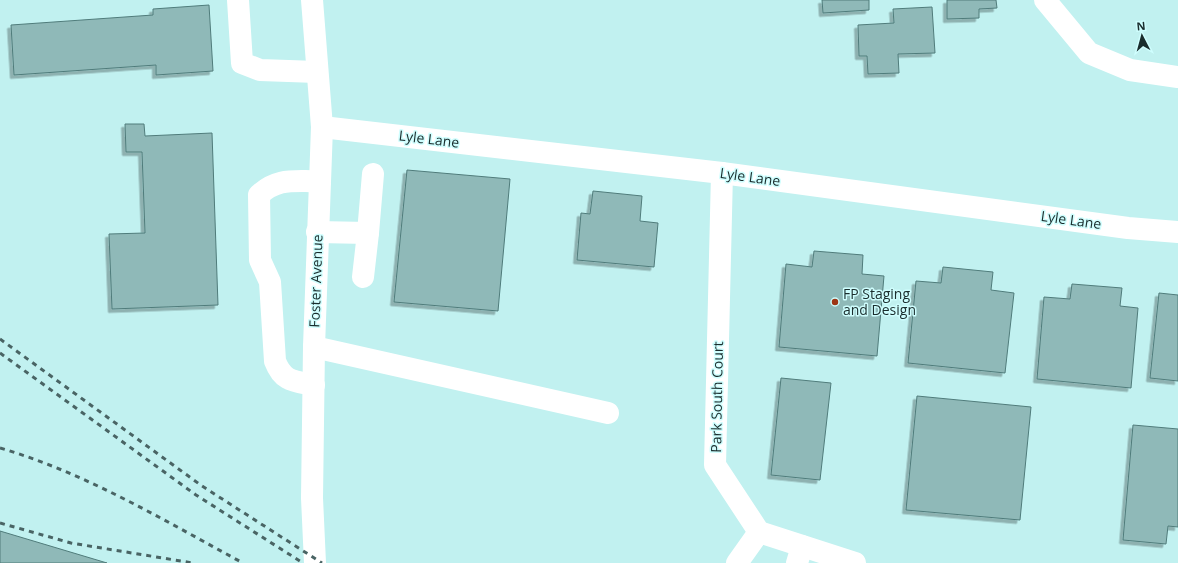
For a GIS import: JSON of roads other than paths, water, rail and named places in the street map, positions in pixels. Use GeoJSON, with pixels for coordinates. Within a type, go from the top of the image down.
{"type":"FeatureCollection","features":[{"type":"Feature","properties":{"kind":"street"},"geometry":{"type":"LineString","coordinates":[[238,0],[242,63],[260,70],[317,72]]}},
{"type":"Feature","properties":{"kind":"street","name":"Foster Avenue"},"geometry":{"type":"LineString","coordinates":[[312,0],[322,127],[314,347],[312,498],[316,563]]}},
{"type":"Feature","properties":{"kind":"street"},"geometry":{"type":"LineString","coordinates":[[1045,0],[1089,53],[1130,70],[1178,77]]}},
{"type":"Feature","properties":{"kind":"street","name":"Lyle Lane"},"geometry":{"type":"LineString","coordinates":[[322,127],[722,173],[1120,227],[1178,232]]}},
{"type":"Feature","properties":{"kind":"street","name":"Park South Court"},"geometry":{"type":"LineString","coordinates":[[722,173],[715,465],[759,532]]}},
{"type":"Feature","properties":{"kind":"street"},"geometry":{"type":"LineString","coordinates":[[363,277],[373,174]]}},
{"type":"Feature","properties":{"kind":"street"},"geometry":{"type":"LineString","coordinates":[[314,385],[288,379],[279,371],[275,361],[270,282],[260,260],[259,195],[267,187],[277,182],[320,181]]}},
{"type":"Feature","properties":{"kind":"street"},"geometry":{"type":"LineString","coordinates":[[317,232],[368,233]]}},
{"type":"Feature","properties":{"kind":"street"},"geometry":{"type":"LineString","coordinates":[[314,347],[608,413]]}},
{"type":"Feature","properties":{"kind":"street"},"geometry":{"type":"LineString","coordinates":[[737,563],[759,532],[799,554],[855,563]]}},
{"type":"Feature","properties":{"kind":"railway"},"geometry":{"type":"LineString","coordinates":[[0,339],[202,486],[322,563]]}},
{"type":"Feature","properties":{"kind":"railway"},"geometry":{"type":"LineString","coordinates":[[0,353],[196,495],[303,563]]}},
{"type":"Feature","properties":{"kind":"railway"},"geometry":{"type":"LineString","coordinates":[[0,448],[32,458],[94,484],[243,563]]}},
{"type":"Feature","properties":{"kind":"railway"},"geometry":{"type":"LineString","coordinates":[[0,523],[71,543],[193,563]]}},
{"type":"Feature","properties":{"kind":"place","name":"FP Staging and Design"},"geometry":{"type":"Point","coordinates":[835,302]}}]}
